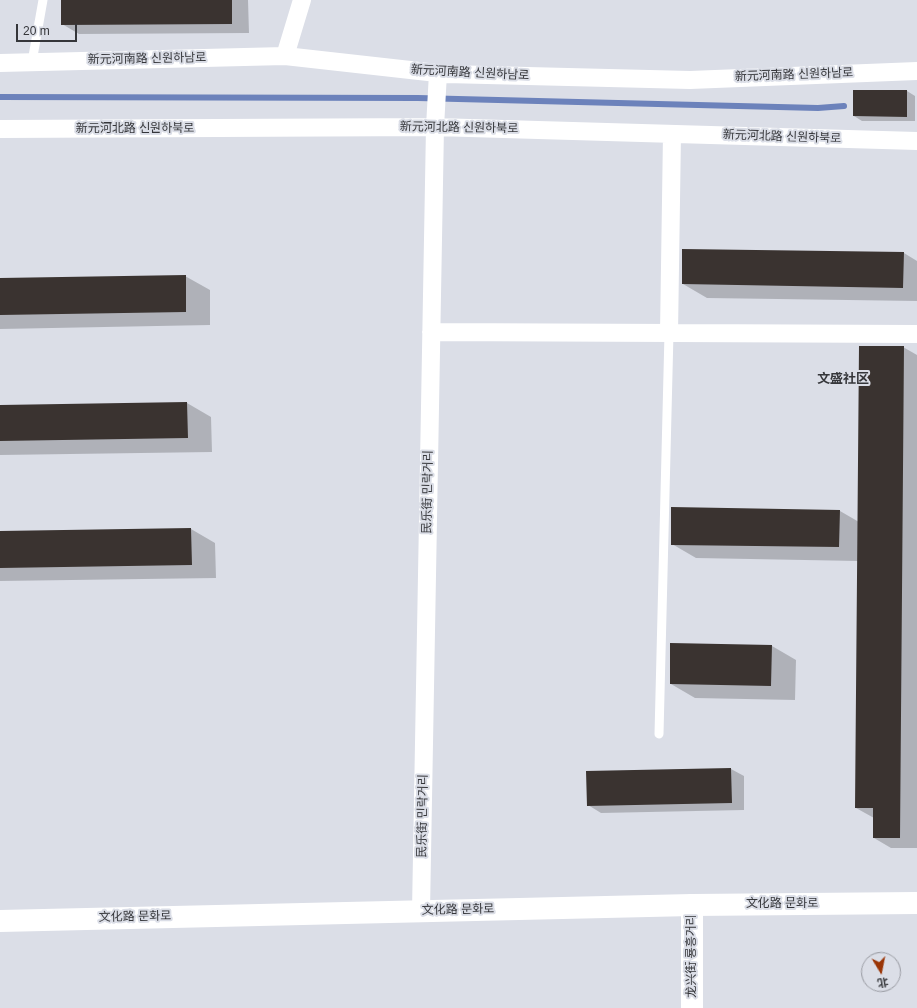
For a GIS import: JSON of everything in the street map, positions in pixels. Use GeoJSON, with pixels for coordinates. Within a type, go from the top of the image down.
{"type":"FeatureCollection","features":[{"type":"Feature","properties":{"kind":"main road","name":"文化路 문화로"},"geometry":{"type":"LineString","coordinates":[[0,921],[692,905],[917,903]]}},
{"type":"Feature","properties":{"kind":"main road","name":"龙兴街 룡흥거리"},"geometry":{"type":"LineString","coordinates":[[692,905],[692,1008]]}},
{"type":"Feature","properties":{"kind":"street"},"geometry":{"type":"LineString","coordinates":[[285,56],[302,0]]}},
{"type":"Feature","properties":{"kind":"street","name":"新元河南路 신원하남로"},"geometry":{"type":"LineString","coordinates":[[0,63],[285,56],[437,79],[690,80],[917,71]]}},
{"type":"Feature","properties":{"kind":"street","name":"民乐街 민락거리"},"geometry":{"type":"LineString","coordinates":[[421,911],[435,119],[437,79]]}},
{"type":"Feature","properties":{"kind":"street","name":"新元河北路 신원하북로"},"geometry":{"type":"LineString","coordinates":[[0,130],[435,119],[672,134],[917,141]]}},
{"type":"Feature","properties":{"kind":"street"},"geometry":{"type":"LineString","coordinates":[[669,333],[672,134]]}},
{"type":"Feature","properties":{"kind":"street"},"geometry":{"type":"LineString","coordinates":[[431,332],[917,334]]}},
{"type":"Feature","properties":{"kind":"lane"},"geometry":{"type":"LineString","coordinates":[[32,62],[43,0]]}},
{"type":"Feature","properties":{"kind":"lane"},"geometry":{"type":"LineString","coordinates":[[659,734],[669,333]]}},
{"type":"Feature","properties":{"kind":"building"},"geometry":{"type":"Polygon","coordinates":[[[61,0],[232,0],[232,24],[61,25],[61,0]]]}},
{"type":"Feature","properties":{"kind":"building"},"geometry":{"type":"Polygon","coordinates":[[[853,90],[907,90],[907,117],[853,116],[853,90]]]}},
{"type":"Feature","properties":{"kind":"building"},"geometry":{"type":"Polygon","coordinates":[[[682,249],[904,252],[903,288],[682,284],[682,249]]]}},
{"type":"Feature","properties":{"kind":"building"},"geometry":{"type":"Polygon","coordinates":[[[186,275],[186,312],[0,315],[0,278],[186,275]]]}},
{"type":"Feature","properties":{"kind":"building"},"geometry":{"type":"Polygon","coordinates":[[[859,346],[904,346],[900,838],[873,838],[873,808],[855,808],[859,346]]]}},
{"type":"Feature","properties":{"kind":"building"},"geometry":{"type":"Polygon","coordinates":[[[187,402],[188,438],[0,441],[0,405],[187,402]]]}},
{"type":"Feature","properties":{"kind":"building"},"geometry":{"type":"Polygon","coordinates":[[[671,507],[840,510],[839,547],[671,545],[671,507]]]}},
{"type":"Feature","properties":{"kind":"building"},"geometry":{"type":"Polygon","coordinates":[[[191,528],[192,565],[0,568],[0,531],[191,528]]]}},
{"type":"Feature","properties":{"kind":"building"},"geometry":{"type":"Polygon","coordinates":[[[670,643],[772,645],[771,686],[670,684],[670,643]]]}},
{"type":"Feature","properties":{"kind":"building"},"geometry":{"type":"Polygon","coordinates":[[[731,768],[732,803],[587,806],[586,771],[731,768]]]}},
{"type":"Feature","properties":{"kind":"waterway"},"geometry":{"type":"LineString","coordinates":[[0,97],[418,98],[818,108],[844,106]]}},
{"type":"Feature","properties":{"kind":"district","name":"文盛社区"},"geometry":{"type":"Point","coordinates":[843,379]}}]}
